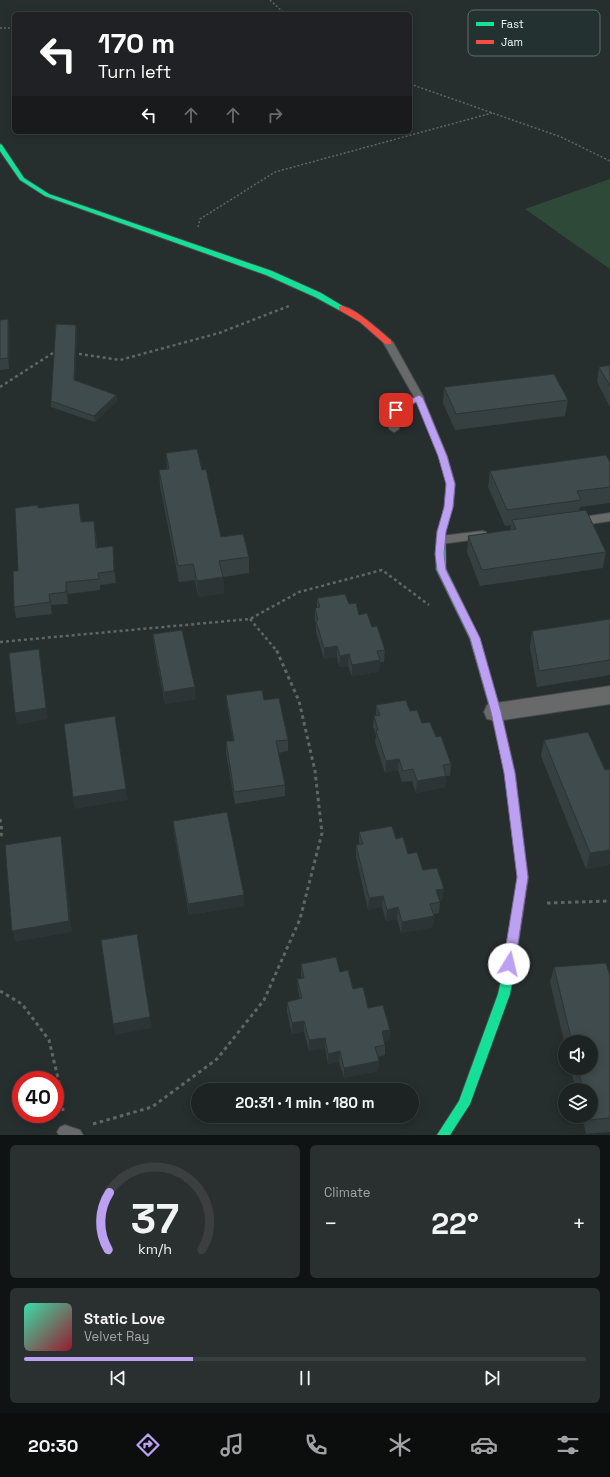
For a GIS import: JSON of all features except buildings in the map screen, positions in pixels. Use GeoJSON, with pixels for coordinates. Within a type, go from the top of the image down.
{"type":"FeatureCollection","features":[{"type":"Feature","properties":{"kind":"street"},"geometry":{"type":"LineString","coordinates":[[0,146],[22,179],[47,195],[270,273],[318,295],[363,320],[388,342]]}},
{"type":"Feature","properties":{"kind":"street"},"geometry":{"type":"LineString","coordinates":[[419,398],[443,456],[451,484],[449,507],[441,532],[441,570],[475,638],[496,712],[510,773],[523,877],[504,994],[464,1104],[447,1133]]}},
{"type":"Feature","properties":{"kind":"street"},"geometry":{"type":"LineString","coordinates":[[496,712],[610,695]]}},
{"type":"Feature","properties":{"kind":"lane"},"geometry":{"type":"LineString","coordinates":[[388,342],[419,398],[396,410],[394,429]]}},
{"type":"Feature","properties":{"kind":"lane"},"geometry":{"type":"LineString","coordinates":[[564,524],[610,517]]}},
{"type":"Feature","properties":{"kind":"lane"},"geometry":{"type":"LineString","coordinates":[[441,540],[495,533]]}},
{"type":"Feature","properties":{"kind":"path"},"geometry":{"type":"LineString","coordinates":[[270,0],[283,12]]}},
{"type":"Feature","properties":{"kind":"path"},"geometry":{"type":"LineString","coordinates":[[0,28],[12,28]]}},
{"type":"Feature","properties":{"kind":"path"},"geometry":{"type":"LineString","coordinates":[[412,85],[561,137],[610,161]]}},
{"type":"Feature","properties":{"kind":"path"},"geometry":{"type":"LineString","coordinates":[[192,245],[200,219],[275,172],[492,113]]}},
{"type":"Feature","properties":{"kind":"path"},"geometry":{"type":"LineString","coordinates":[[69,352],[120,360],[219,333],[318,295]]}},
{"type":"Feature","properties":{"kind":"path"},"geometry":{"type":"LineString","coordinates":[[0,387],[54,350],[62,351]]}},
{"type":"Feature","properties":{"kind":"path"},"geometry":{"type":"LineString","coordinates":[[0,642],[250,619],[299,592],[382,570],[432,607]]}},
{"type":"Feature","properties":{"kind":"path"},"geometry":{"type":"LineString","coordinates":[[0,991],[22,1004],[49,1040],[70,1133],[152,1107],[217,1059],[264,1000],[300,919],[322,833],[315,771],[299,701],[275,648],[250,619]]}},
{"type":"Feature","properties":{"kind":"path"},"geometry":{"type":"LineString","coordinates":[[0,819],[2,832],[0,839]]}},
{"type":"Feature","properties":{"kind":"path"},"geometry":{"type":"LineString","coordinates":[[518,904],[610,901]]}},
{"type":"Feature","properties":{"kind":"green space"},"geometry":{"type":"Polygon","coordinates":[[[610,179],[610,269],[525,209],[610,179]]]}},
{"type":"Feature","properties":{"kind":"traffic: fast"},"geometry":{"type":"LineString","coordinates":[[0,146],[22,179],[47,195],[269,273],[318,295],[342,308]]}},
{"type":"Feature","properties":{"kind":"traffic: fast"},"geometry":{"type":"LineString","coordinates":[[419,398],[443,456],[451,484],[449,507],[441,532],[441,569],[475,639],[496,712],[510,773],[523,878]]}},
{"type":"Feature","properties":{"kind":"traffic: fast"},"geometry":{"type":"LineString","coordinates":[[443,1135],[464,1104],[504,994],[508,971]]}},
{"type":"Feature","properties":{"kind":"traffic: jam"},"geometry":{"type":"LineString","coordinates":[[342,308],[363,320],[388,342]]}},
{"type":"Feature","properties":{"kind":"traffic: jam"},"geometry":{"type":"LineString","coordinates":[[508,971],[523,878]]}},
{"type":"Feature","properties":{"kind":"route"},"geometry":{"type":"LineString","coordinates":[[396,410],[419,398],[443,456],[451,484],[449,507],[441,532],[441,570],[475,638],[496,712],[510,773],[523,877],[509,964]]}}]}
